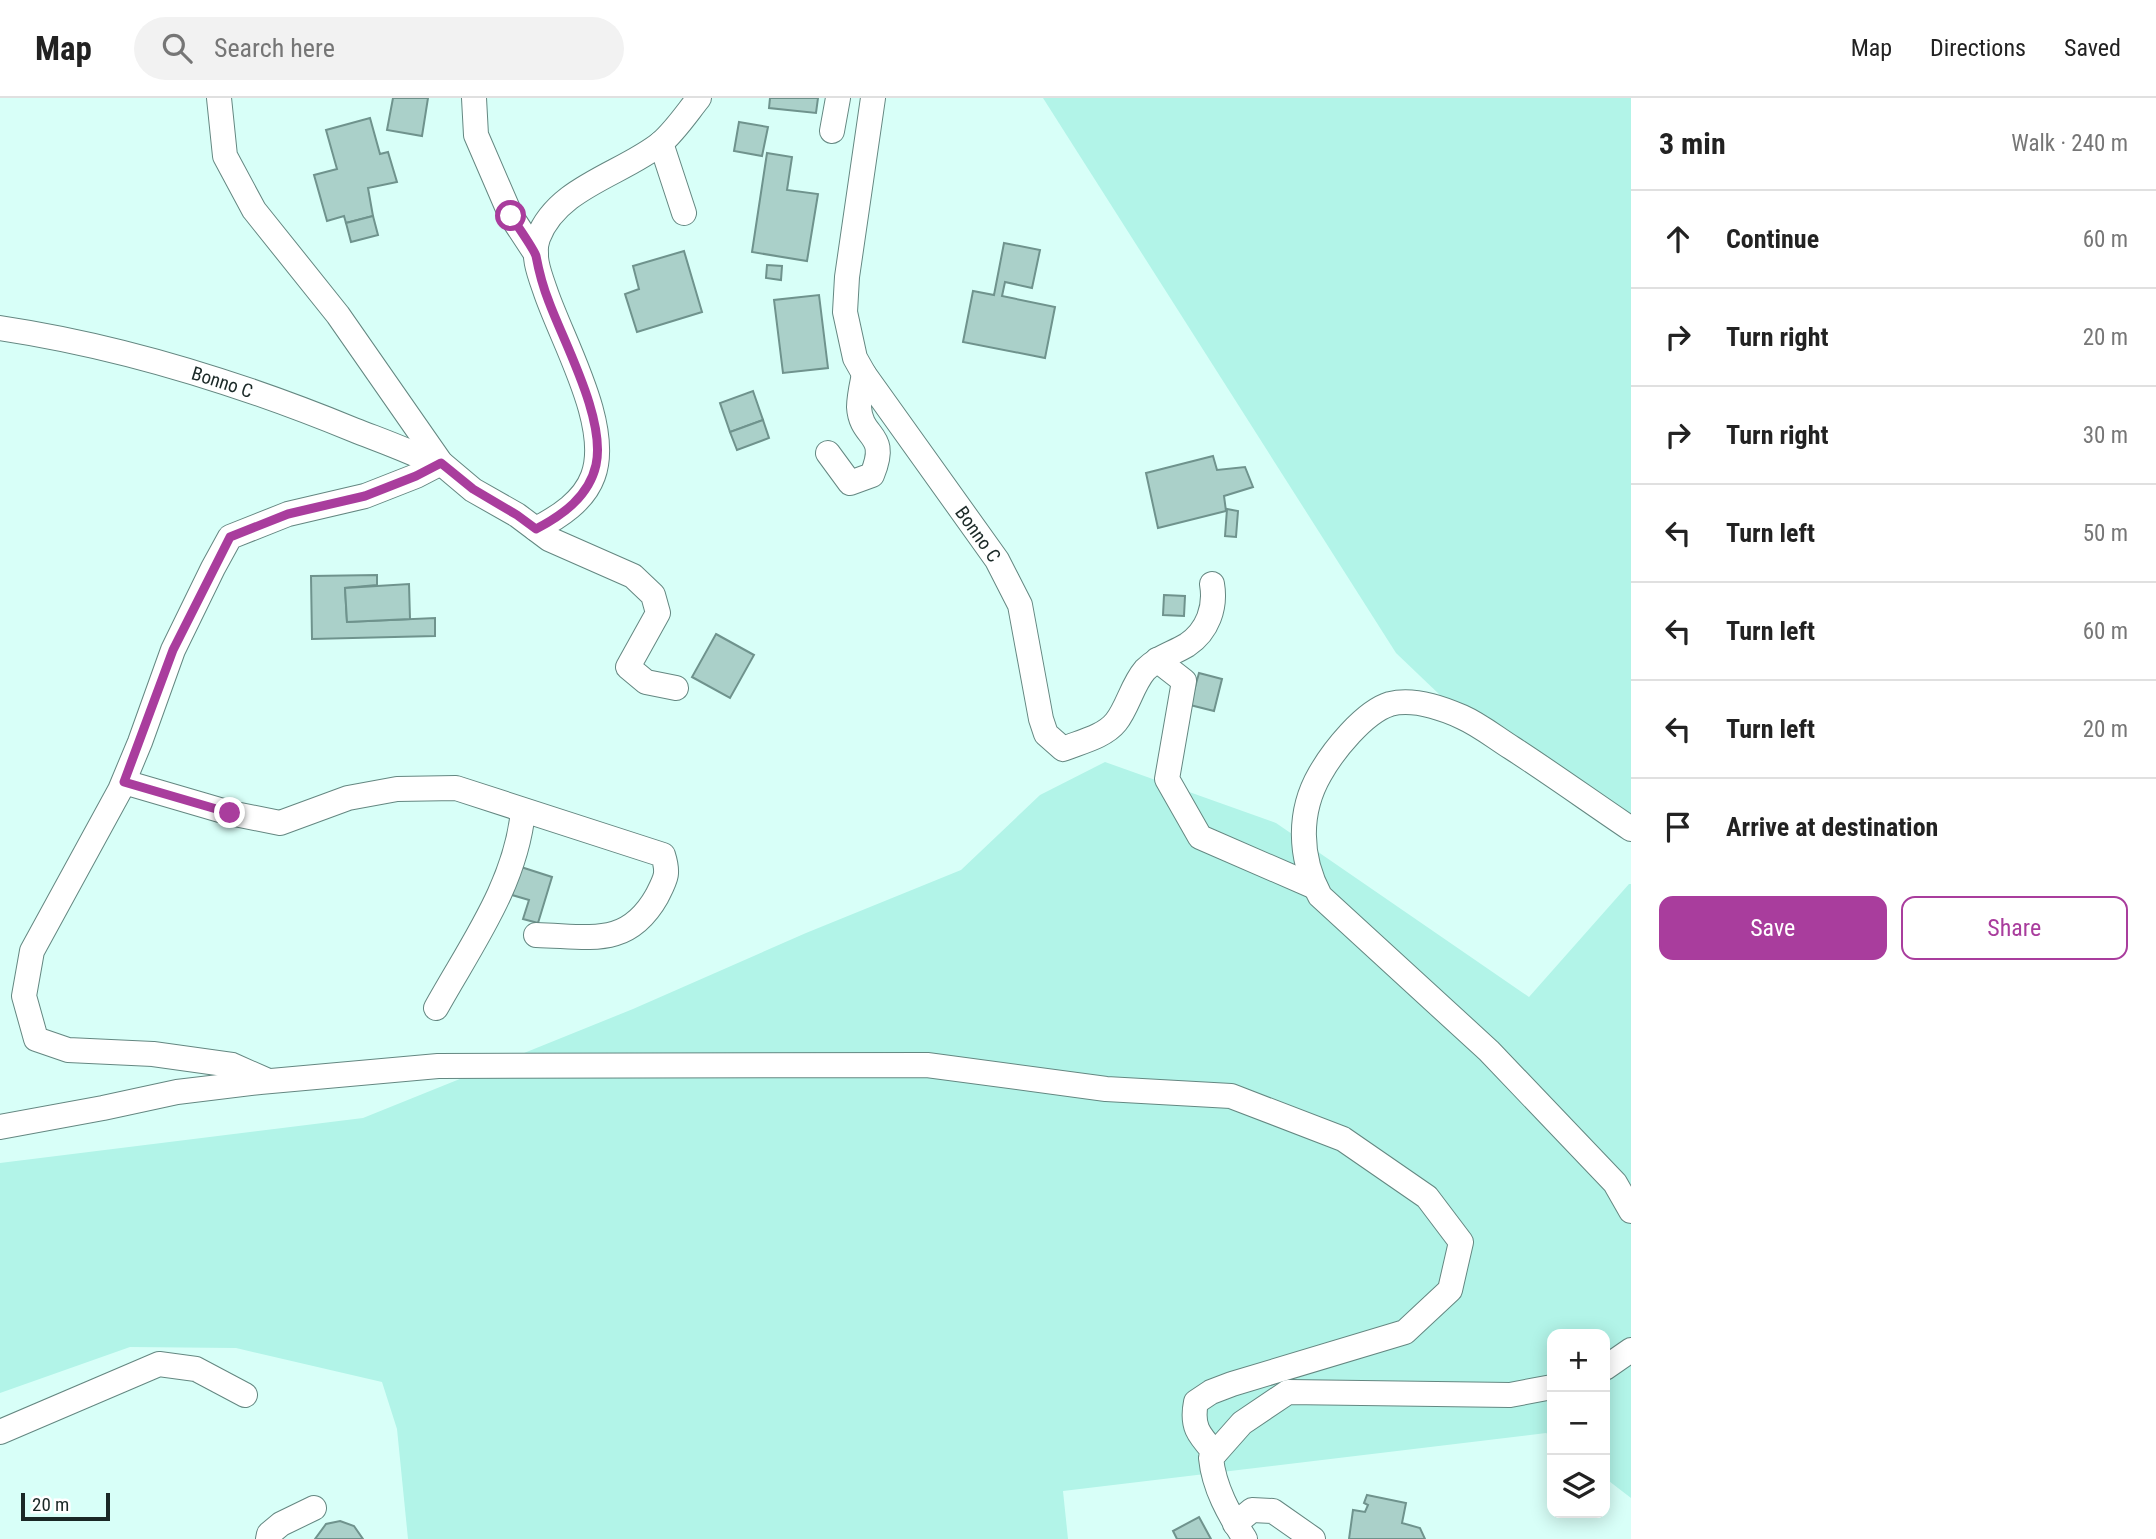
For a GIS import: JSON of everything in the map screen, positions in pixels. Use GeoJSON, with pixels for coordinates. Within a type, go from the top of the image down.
{"type":"FeatureCollection","features":[{"type":"Feature","properties":{"kind":"street"},"geometry":{"type":"LineString","coordinates":[[219,98],[225,156],[254,210],[338,315],[428,442],[439,464],[549,539],[633,576],[653,595],[658,613],[628,667],[646,682],[676,688]]}},
{"type":"Feature","properties":{"kind":"street"},"geometry":{"type":"LineString","coordinates":[[474,98],[476,135],[511,216],[536,254]]}},
{"type":"Feature","properties":{"kind":"street"},"geometry":{"type":"LineString","coordinates":[[536,529],[571,507],[586,490],[595,470],[598,445],[590,406],[536,263],[536,243],[540,231],[562,203],[661,143],[699,98]]}},
{"type":"Feature","properties":{"kind":"street"},"geometry":{"type":"LineString","coordinates":[[832,131],[838,98]]}},
{"type":"Feature","properties":{"kind":"street","name":"Bonno C"},"geometry":{"type":"LineString","coordinates":[[873,98],[847,277],[845,312],[855,358],[997,560],[1020,605],[1046,734],[1063,750],[1107,731],[1118,720],[1143,673],[1157,660],[1187,645],[1207,624],[1214,599],[1212,584]]}},
{"type":"Feature","properties":{"kind":"street"},"geometry":{"type":"LineString","coordinates":[[661,143],[684,213]]}},
{"type":"Feature","properties":{"kind":"street","name":"Bonno C"},"geometry":{"type":"LineString","coordinates":[[0,328],[164,364],[204,376],[283,401],[439,464]]}},
{"type":"Feature","properties":{"kind":"street"},"geometry":{"type":"LineString","coordinates":[[828,453],[850,483],[872,475],[878,459],[877,442],[864,424],[859,408],[864,374]]}},
{"type":"Feature","properties":{"kind":"street"},"geometry":{"type":"LineString","coordinates":[[269,1081],[232,1065],[153,1054],[68,1050],[36,1039],[24,996],[32,951],[124,782],[173,650],[230,537],[288,514],[365,496],[439,464]]}},
{"type":"Feature","properties":{"kind":"street"},"geometry":{"type":"LineString","coordinates":[[1157,660],[1184,681],[1167,779],[1200,837],[1315,887]]}},
{"type":"Feature","properties":{"kind":"street"},"geometry":{"type":"LineString","coordinates":[[1631,829],[1464,718],[1432,706],[1408,702],[1390,705],[1374,712],[1357,727],[1320,774],[1303,816],[1305,850],[1320,896],[1489,1051],[1615,1183],[1631,1211]]}},
{"type":"Feature","properties":{"kind":"street"},"geometry":{"type":"LineString","coordinates":[[124,782],[230,813],[280,823],[348,798],[397,789],[456,788],[663,855],[668,870],[647,914],[631,928],[604,936],[536,935]]}},
{"type":"Feature","properties":{"kind":"street"},"geometry":{"type":"LineString","coordinates":[[436,1008],[509,876],[521,833],[523,811]]}},
{"type":"Feature","properties":{"kind":"street"},"geometry":{"type":"LineString","coordinates":[[0,1127],[177,1092],[438,1066],[927,1065],[1106,1089],[1231,1096],[1343,1139],[1427,1197],[1461,1242],[1450,1290],[1405,1332],[1232,1384],[1211,1392],[1196,1402],[1194,1414],[1197,1432],[1215,1453]]}},
{"type":"Feature","properties":{"kind":"street"},"geometry":{"type":"LineString","coordinates":[[1610,1365],[1631,1350]]}},
{"type":"Feature","properties":{"kind":"street"},"geometry":{"type":"LineString","coordinates":[[0,1432],[159,1364],[196,1369],[245,1395]]}},
{"type":"Feature","properties":{"kind":"street"},"geometry":{"type":"LineString","coordinates":[[1240,1531],[1220,1496],[1212,1475],[1211,1458],[1242,1423],[1288,1392],[1510,1395],[1547,1388]]}},
{"type":"Feature","properties":{"kind":"street"},"geometry":{"type":"LineString","coordinates":[[268,1539],[269,1534],[281,1524],[314,1508]]}},
{"type":"Feature","properties":{"kind":"street"},"geometry":{"type":"LineString","coordinates":[[1240,1531],[1252,1510],[1273,1511],[1313,1539]]}},
{"type":"Feature","properties":{"kind":"green space"},"geometry":{"type":"Polygon","coordinates":[[[1043,98],[1631,98],[1631,824],[1464,718],[1396,653],[1043,98]]]}},
{"type":"Feature","properties":{"kind":"green space"},"geometry":{"type":"Polygon","coordinates":[[[1105,762],[1276,823],[1529,997],[1631,884],[1631,1498],[1610,1482],[1610,1329],[1547,1329],[1547,1434],[1063,1491],[1068,1539],[408,1539],[397,1429],[382,1382],[236,1348],[130,1347],[0,1393],[0,1163],[363,1118],[633,1009],[806,933],[961,870],[1040,795],[1105,762]]]}},
{"type":"Feature","properties":{"kind":"building"},"geometry":{"type":"Polygon","coordinates":[[[393,98],[428,98],[422,136],[387,130],[393,98]]]}},
{"type":"Feature","properties":{"kind":"building"},"geometry":{"type":"Polygon","coordinates":[[[770,98],[818,98],[816,113],[769,108],[770,98]]]}},
{"type":"Feature","properties":{"kind":"building"},"geometry":{"type":"Polygon","coordinates":[[[370,118],[380,154],[388,152],[397,182],[368,188],[373,216],[346,223],[344,216],[327,221],[314,175],[337,169],[326,130],[370,118]]]}},
{"type":"Feature","properties":{"kind":"building"},"geometry":{"type":"Polygon","coordinates":[[[739,122],[768,127],[762,156],[734,151],[739,122]]]}},
{"type":"Feature","properties":{"kind":"building"},"geometry":{"type":"Polygon","coordinates":[[[767,153],[792,157],[787,190],[818,194],[807,261],[752,252],[767,153]]]}},
{"type":"Feature","properties":{"kind":"building"},"geometry":{"type":"Polygon","coordinates":[[[373,216],[378,235],[351,242],[346,223],[373,216]]]}},
{"type":"Feature","properties":{"kind":"building"},"geometry":{"type":"Polygon","coordinates":[[[1004,243],[1040,250],[1032,288],[1005,282],[1002,296],[1055,307],[1045,358],[963,342],[973,291],[994,295],[1004,243]]]}},
{"type":"Feature","properties":{"kind":"building"},"geometry":{"type":"Polygon","coordinates":[[[684,251],[702,312],[637,332],[625,294],[639,289],[633,266],[684,251]]]}},
{"type":"Feature","properties":{"kind":"building"},"geometry":{"type":"Polygon","coordinates":[[[767,265],[782,266],[781,280],[766,278],[767,265]]]}},
{"type":"Feature","properties":{"kind":"building"},"geometry":{"type":"Polygon","coordinates":[[[819,295],[828,368],[783,373],[774,300],[819,295]]]}},
{"type":"Feature","properties":{"kind":"building"},"geometry":{"type":"Polygon","coordinates":[[[753,391],[763,420],[730,432],[720,403],[753,391]]]}},
{"type":"Feature","properties":{"kind":"building"},"geometry":{"type":"Polygon","coordinates":[[[763,420],[769,438],[737,450],[730,432],[763,420]]]}},
{"type":"Feature","properties":{"kind":"building"},"geometry":{"type":"Polygon","coordinates":[[[1213,456],[1217,470],[1245,467],[1253,487],[1224,496],[1226,511],[1158,528],[1146,473],[1213,456]]]}},
{"type":"Feature","properties":{"kind":"building"},"geometry":{"type":"Polygon","coordinates":[[[1227,509],[1238,511],[1236,537],[1225,536],[1227,509]]]}},
{"type":"Feature","properties":{"kind":"building"},"geometry":{"type":"Polygon","coordinates":[[[377,575],[377,585],[345,588],[347,622],[435,618],[435,636],[312,639],[311,576],[377,575]]]}},
{"type":"Feature","properties":{"kind":"building"},"geometry":{"type":"Polygon","coordinates":[[[409,584],[410,619],[347,622],[345,588],[409,584]]]}},
{"type":"Feature","properties":{"kind":"building"},"geometry":{"type":"Polygon","coordinates":[[[1164,595],[1185,596],[1184,616],[1163,615],[1164,595]]]}},
{"type":"Feature","properties":{"kind":"building"},"geometry":{"type":"Polygon","coordinates":[[[716,634],[754,655],[730,698],[692,677],[716,634]]]}},
{"type":"Feature","properties":{"kind":"building"},"geometry":{"type":"Polygon","coordinates":[[[1199,673],[1222,679],[1214,711],[1190,705],[1199,673]]]}},
{"type":"Feature","properties":{"kind":"building"},"geometry":{"type":"Polygon","coordinates":[[[521,867],[552,877],[538,923],[523,919],[529,900],[512,895],[521,867]]]}},
{"type":"Feature","properties":{"kind":"building"},"geometry":{"type":"Polygon","coordinates":[[[1367,1495],[1406,1503],[1402,1523],[1420,1528],[1425,1539],[1349,1539],[1353,1510],[1365,1512],[1368,1505],[1364,1503],[1367,1495]]]}},
{"type":"Feature","properties":{"kind":"building"},"geometry":{"type":"Polygon","coordinates":[[[1199,1517],[1211,1539],[1177,1539],[1173,1531],[1199,1517]]]}},
{"type":"Feature","properties":{"kind":"building"},"geometry":{"type":"Polygon","coordinates":[[[340,1521],[354,1526],[363,1539],[315,1539],[326,1524],[340,1521]]]}},
{"type":"Feature","properties":{"kind":"route"},"geometry":{"type":"LineString","coordinates":[[230,813],[124,782],[173,650],[230,537],[288,514],[365,496],[441,463],[473,489],[536,529],[572,506],[593,477],[598,445],[590,406],[548,300],[536,263],[536,254],[511,216]]}}]}
